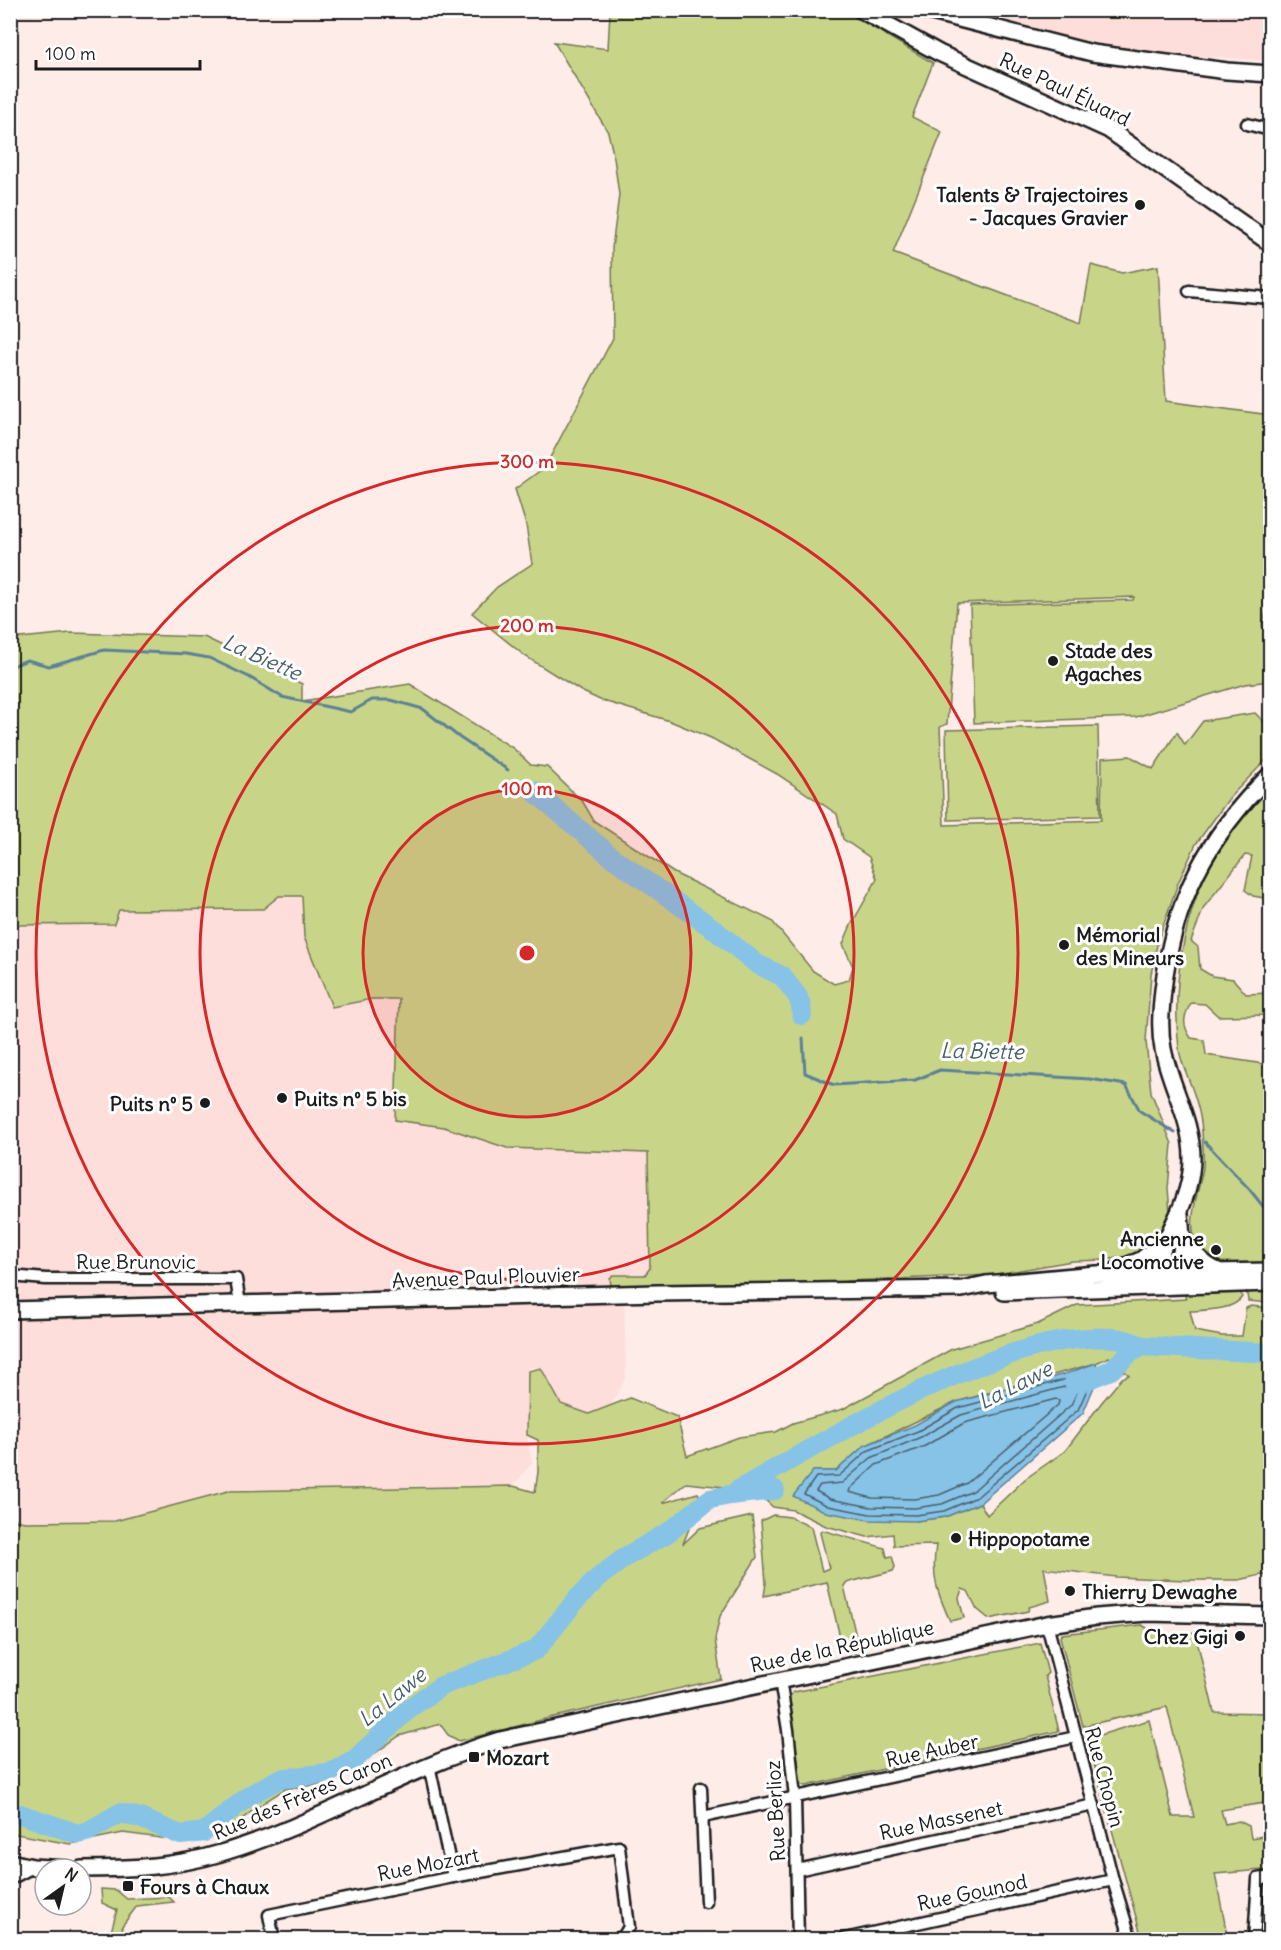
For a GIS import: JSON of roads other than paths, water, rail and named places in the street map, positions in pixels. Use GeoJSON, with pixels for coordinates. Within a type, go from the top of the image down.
{"type":"FeatureCollection","features":[{"type":"Feature","properties":{"kind":"main road"},"geometry":{"type":"LineString","coordinates":[[924,10],[1092,53],[1227,71],[1270,74]]}},
{"type":"Feature","properties":{"kind":"main road","name":"Rue Paul Éluard"},"geometry":{"type":"LineString","coordinates":[[868,12],[939,53],[1110,130],[1269,237]]}},
{"type":"Feature","properties":{"kind":"main road"},"geometry":{"type":"LineString","coordinates":[[1183,1285],[1165,1273],[1160,1256],[1175,1237],[1192,1158],[1187,1125],[1161,1040],[1161,1012],[1170,944],[1188,893],[1212,843],[1228,820],[1270,775]]}},
{"type":"Feature","properties":{"kind":"main road"},"geometry":{"type":"LineString","coordinates":[[1175,1237],[1201,1260],[1221,1271]]}},
{"type":"Feature","properties":{"kind":"main road"},"geometry":{"type":"LineString","coordinates":[[1096,1274],[1131,1265],[1175,1237]]}},
{"type":"Feature","properties":{"kind":"main road","name":"Avenue Paul Plouvier"},"geometry":{"type":"LineString","coordinates":[[10,1310],[657,1293],[962,1289],[986,1284],[1096,1274],[1270,1271]]}},
{"type":"Feature","properties":{"kind":"main road"},"geometry":{"type":"LineString","coordinates":[[1077,1289],[1102,1283],[1148,1280],[1165,1273]]}},
{"type":"Feature","properties":{"kind":"main road","name":"Avenue Paul Plouvier"},"geometry":{"type":"LineString","coordinates":[[962,1289],[979,1293],[1270,1283]]}},
{"type":"Feature","properties":{"kind":"main road","name":"Rue de la République"},"geometry":{"type":"LineString","coordinates":[[429,1765],[460,1752],[500,1740],[1047,1624],[1147,1613],[1270,1616]]}},
{"type":"Feature","properties":{"kind":"main road","name":"Rue des Frères Caron"},"geometry":{"type":"LineString","coordinates":[[93,1869],[162,1866],[220,1854],[290,1827],[429,1765]]}},
{"type":"Feature","properties":{"kind":"main road"},"geometry":{"type":"LineString","coordinates":[[10,1862],[33,1867]]}},
{"type":"Feature","properties":{"kind":"street"},"geometry":{"type":"LineString","coordinates":[[1247,124],[1270,130]]}},
{"type":"Feature","properties":{"kind":"street"},"geometry":{"type":"LineString","coordinates":[[1190,291],[1270,298]]}},
{"type":"Feature","properties":{"kind":"street","name":"Rue Brunovic"},"geometry":{"type":"LineString","coordinates":[[10,1276],[46,1279],[236,1279],[240,1304]]}},
{"type":"Feature","properties":{"kind":"street","name":"Rue Chopin"},"geometry":{"type":"LineString","coordinates":[[1047,1624],[1113,1880],[1131,1940]]}},
{"type":"Feature","properties":{"kind":"street","name":"Rue Berlioz"},"geometry":{"type":"LineString","coordinates":[[780,1680],[795,1798],[798,1940]]}},
{"type":"Feature","properties":{"kind":"street","name":"Rue Auber"},"geometry":{"type":"LineString","coordinates":[[703,1817],[1076,1737]]}},
{"type":"Feature","properties":{"kind":"street"},"geometry":{"type":"LineString","coordinates":[[429,1765],[453,1877]]}},
{"type":"Feature","properties":{"kind":"street"},"geometry":{"type":"LineString","coordinates":[[701,1788],[706,1902]]}},
{"type":"Feature","properties":{"kind":"street","name":"Rue Massenet"},"geometry":{"type":"LineString","coordinates":[[797,1870],[1094,1805]]}},
{"type":"Feature","properties":{"kind":"street","name":"Rue Mozart"},"geometry":{"type":"LineString","coordinates":[[273,1940],[269,1915],[453,1877],[620,1847],[628,1927],[623,1937],[613,1940]]}},
{"type":"Feature","properties":{"kind":"street"},"geometry":{"type":"LineString","coordinates":[[10,1879],[33,1867]]}},
{"type":"Feature","properties":{"kind":"street"},"geometry":{"type":"LineString","coordinates":[[1254,1940],[1258,1879],[1270,1877]]}},
{"type":"Feature","properties":{"kind":"street","name":"Rue Gounod"},"geometry":{"type":"LineString","coordinates":[[840,1940],[1113,1880]]}},
{"type":"Feature","properties":{"kind":"water"},"geometry":{"type":"Polygon","coordinates":[[[1096,1363],[1099,1375],[1083,1413],[980,1503],[945,1517],[916,1521],[869,1520],[826,1512],[793,1496],[813,1471],[836,1471],[864,1446],[915,1425],[956,1402],[1065,1374],[1096,1363]]]}},
{"type":"Feature","properties":{"kind":"waterway","name":"La Biette"},"geometry":{"type":"LineString","coordinates":[[10,667],[27,660],[49,666],[104,650],[186,654],[209,658],[249,677],[282,697],[351,712],[372,700],[391,700],[423,709],[460,738],[508,770]]}},
{"type":"Feature","properties":{"kind":"waterway","name":"La Biette"},"geometry":{"type":"LineString","coordinates":[[534,791],[613,858],[711,927],[757,964],[782,976],[798,997],[802,1015]]}},
{"type":"Feature","properties":{"kind":"waterway","name":"La Biette"},"geometry":{"type":"LineString","coordinates":[[803,1038],[805,1073],[834,1085],[915,1080],[940,1070],[1090,1079],[1126,1085],[1140,1111],[1175,1133]]}},
{"type":"Feature","properties":{"kind":"waterway","name":"La Biette"},"geometry":{"type":"LineString","coordinates":[[1205,1142],[1270,1215]]}},
{"type":"Feature","properties":{"kind":"waterway"},"geometry":{"type":"LineString","coordinates":[[738,1490],[887,1407],[948,1378],[996,1359],[1045,1344],[1079,1339],[1117,1338],[1143,1346]]}},
{"type":"Feature","properties":{"kind":"waterway","name":"La Lawe"},"geometry":{"type":"LineString","coordinates":[[1074,1383],[1111,1370],[1130,1353],[1143,1346],[1270,1353]]}},
{"type":"Feature","properties":{"kind":"waterway","name":"La Lawe"},"geometry":{"type":"LineString","coordinates":[[10,1814],[20,1814],[78,1834],[89,1831],[120,1813],[140,1818],[181,1835],[204,1832],[250,1795],[279,1779],[329,1773],[354,1760],[411,1707],[441,1686],[536,1650],[577,1599],[599,1577],[627,1556],[669,1532],[710,1499],[775,1490]]}},
{"type":"Feature","properties":{"kind":"place","name":"Talents & Trajectoires - Jacques Gravier"},"geometry":{"type":"Point","coordinates":[1140,205]}},
{"type":"Feature","properties":{"kind":"place","name":"Stade des Agaches"},"geometry":{"type":"Point","coordinates":[1053,661]}},
{"type":"Feature","properties":{"kind":"place","name":"Mémorial des Mineurs"},"geometry":{"type":"Point","coordinates":[1064,945]}},
{"type":"Feature","properties":{"kind":"place","name":"Puits n° 5 bis"},"geometry":{"type":"Point","coordinates":[282,1098]}},
{"type":"Feature","properties":{"kind":"place","name":"Puits n° 5"},"geometry":{"type":"Point","coordinates":[205,1103]}},
{"type":"Feature","properties":{"kind":"place","name":"Ancienne Locomotive"},"geometry":{"type":"Point","coordinates":[1216,1250]}},
{"type":"Feature","properties":{"kind":"place","name":"Hippopotame"},"geometry":{"type":"Point","coordinates":[956,1538]}},
{"type":"Feature","properties":{"kind":"place","name":"Thierry Dewaghe"},"geometry":{"type":"Point","coordinates":[1070,1591]}},
{"type":"Feature","properties":{"kind":"place","name":"Chez Gigi"},"geometry":{"type":"Point","coordinates":[1240,1636]}},
{"type":"Feature","properties":{"kind":"place","name":"Mozart"},"geometry":{"type":"Point","coordinates":[474,1757]}},
{"type":"Feature","properties":{"kind":"place","name":"Fours à Chaux"},"geometry":{"type":"Point","coordinates":[128,1886]}}]}
